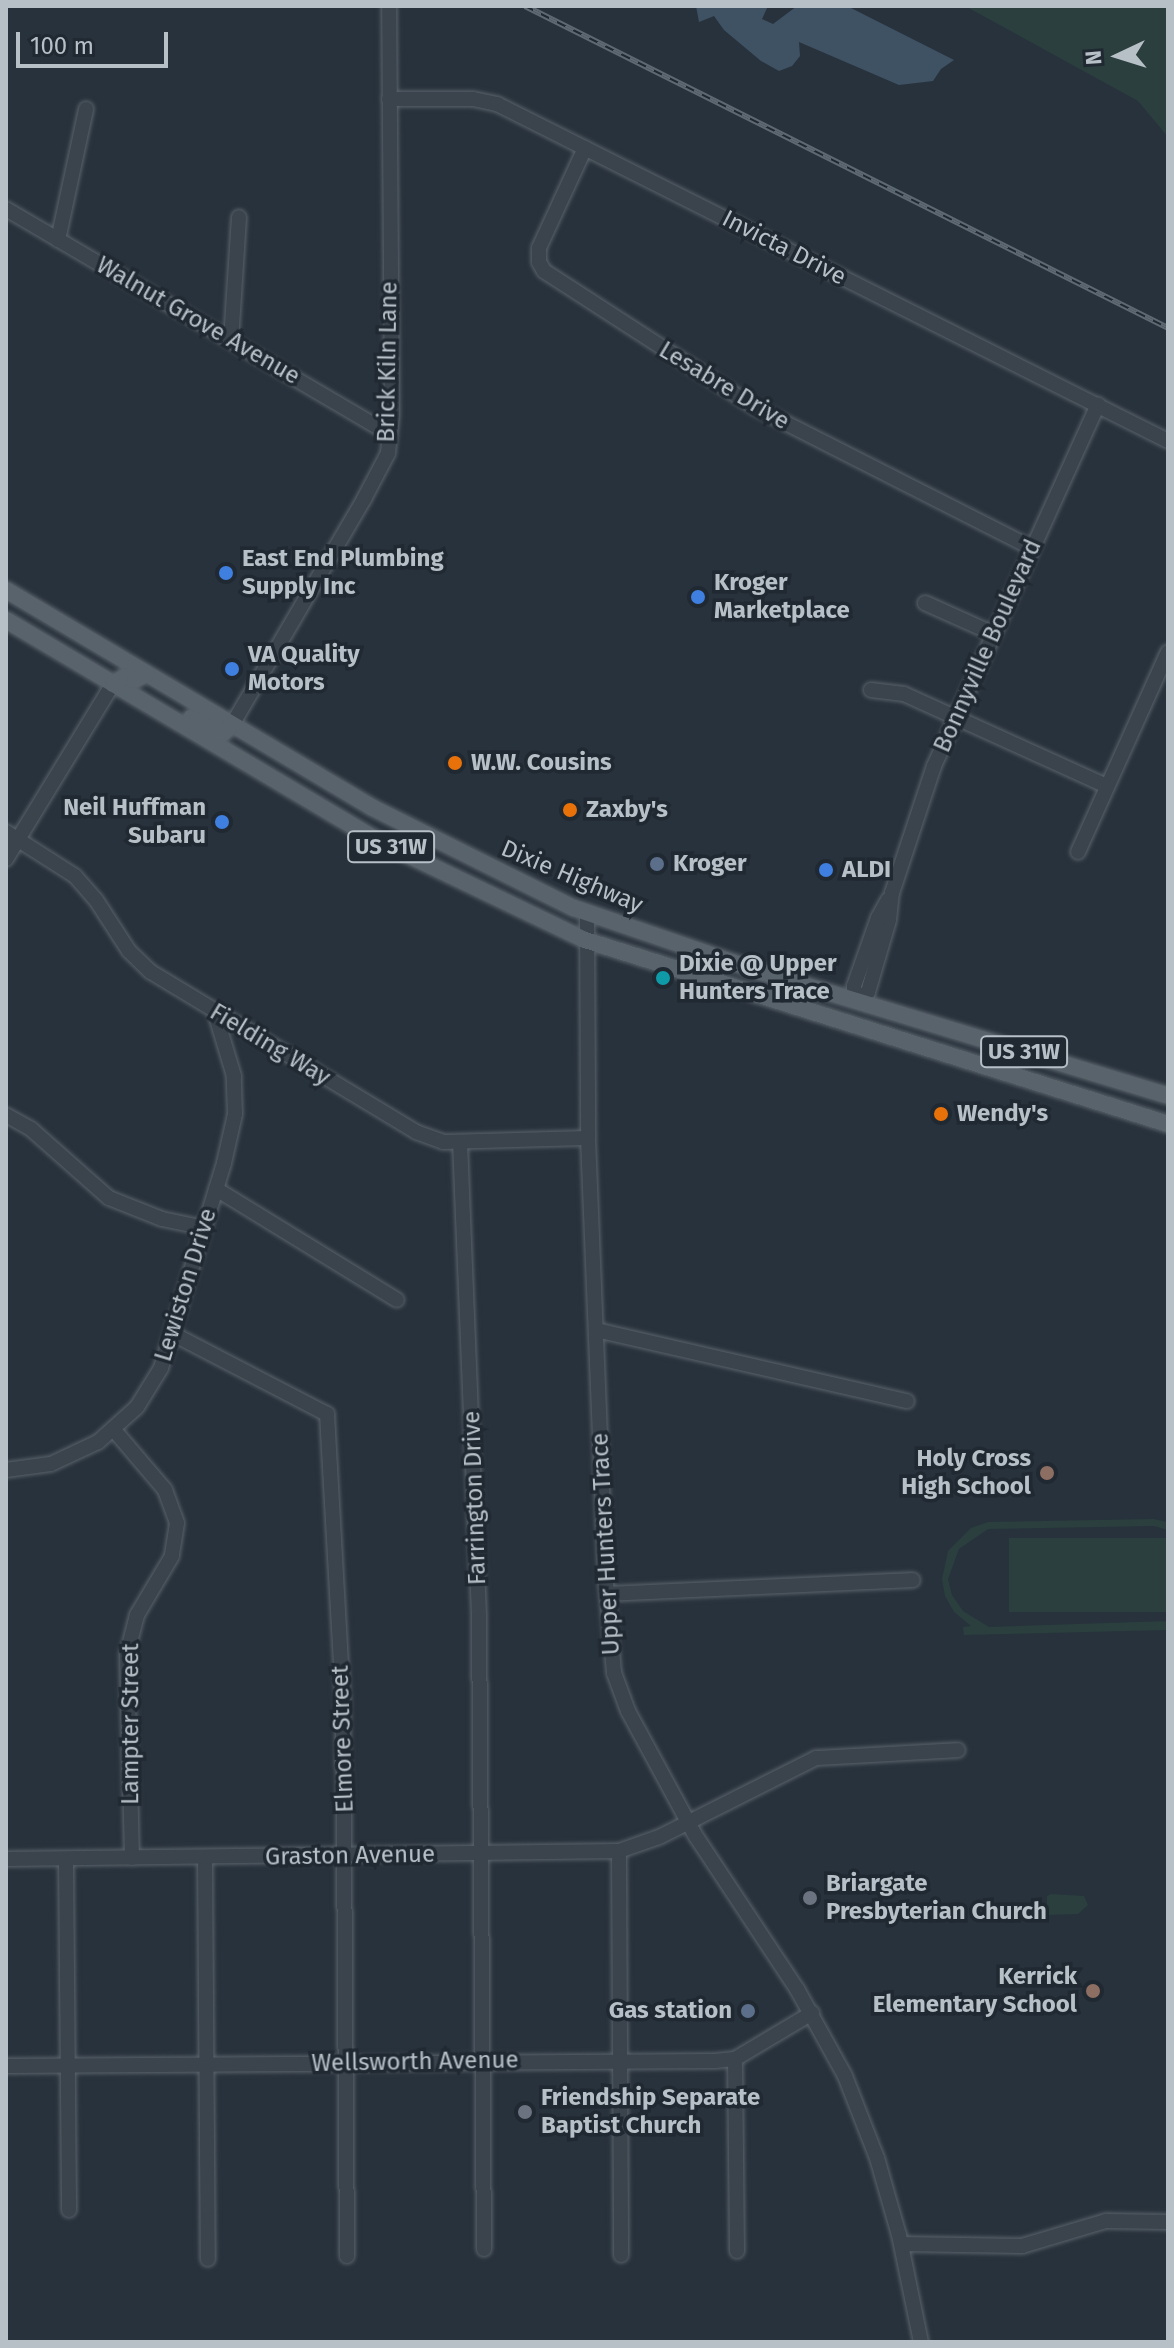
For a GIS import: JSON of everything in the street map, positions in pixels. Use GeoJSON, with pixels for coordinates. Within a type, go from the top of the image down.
{"type":"FeatureCollection","features":[{"type":"Feature","properties":{"kind":"main road","name":"Dixie Highway"},"geometry":{"type":"LineString","coordinates":[[6,590],[434,841],[587,912],[855,1001],[1168,1096]]}},
{"type":"Feature","properties":{"kind":"main road","name":"Dixie Highway"},"geometry":{"type":"LineString","coordinates":[[6,620],[417,862],[585,940],[1168,1124]]}},
{"type":"Feature","properties":{"kind":"main road"},"geometry":{"type":"LineString","coordinates":[[113,684],[126,676],[134,680],[147,674]]}},
{"type":"Feature","properties":{"kind":"main road"},"geometry":{"type":"LineString","coordinates":[[160,712],[177,710],[221,735],[232,725]]}},
{"type":"Feature","properties":{"kind":"main road"},"geometry":{"type":"LineString","coordinates":[[799,1010],[838,1015],[855,1001]]}},
{"type":"Feature","properties":{"kind":"street","name":"Brick Kiln Lane"},"geometry":{"type":"LineString","coordinates":[[232,725],[388,453],[389,6]]}},
{"type":"Feature","properties":{"kind":"street","name":"Invicta Drive"},"geometry":{"type":"LineString","coordinates":[[389,99],[489,101],[1168,441]]}},
{"type":"Feature","properties":{"kind":"street"},"geometry":{"type":"LineString","coordinates":[[58,240],[86,109]]}},
{"type":"Feature","properties":{"kind":"street","name":"Lesabre Drive"},"geometry":{"type":"LineString","coordinates":[[585,148],[539,248],[539,262],[544,271],[756,408],[1032,548]]}},
{"type":"Feature","properties":{"kind":"street","name":"Walnut Grove Avenue"},"geometry":{"type":"LineString","coordinates":[[6,209],[390,434]]}},
{"type":"Feature","properties":{"kind":"street"},"geometry":{"type":"LineString","coordinates":[[231,341],[239,217]]}},
{"type":"Feature","properties":{"kind":"street","name":"Bonnyville Boulevard"},"geometry":{"type":"LineString","coordinates":[[855,1001],[854,986],[878,918],[892,893],[918,807],[1098,405]]}},
{"type":"Feature","properties":{"kind":"street"},"geometry":{"type":"LineString","coordinates":[[925,603],[994,634]]}},
{"type":"Feature","properties":{"kind":"street"},"geometry":{"type":"LineString","coordinates":[[1078,852],[1168,652]]}},
{"type":"Feature","properties":{"kind":"street"},"geometry":{"type":"LineString","coordinates":[[6,859],[12,836],[113,684]]}},
{"type":"Feature","properties":{"kind":"street"},"geometry":{"type":"LineString","coordinates":[[871,690],[904,694],[1107,786]]}},
{"type":"Feature","properties":{"kind":"street","name":"Fielding Way"},"geometry":{"type":"LineString","coordinates":[[12,836],[63,867],[85,887],[138,961],[215,1013],[416,1132],[443,1142],[588,1138]]}},
{"type":"Feature","properties":{"kind":"street","name":"Upper Hunters Trace"},"geometry":{"type":"LineString","coordinates":[[587,912],[588,1138],[607,1594],[610,1648],[618,1690],[688,1821],[812,2013],[853,2093],[902,2244],[921,2342]]}},
{"type":"Feature","properties":{"kind":"street","name":"Lewiston Drive"},"geometry":{"type":"LineString","coordinates":[[6,1470],[51,1464],[72,1457],[114,1430],[150,1389],[173,1334],[230,1141],[236,1089],[215,1013]]}},
{"type":"Feature","properties":{"kind":"street"},"geometry":{"type":"LineString","coordinates":[[6,1115],[31,1129],[109,1198],[162,1219],[205,1228]]}},
{"type":"Feature","properties":{"kind":"street","name":"Farrington Drive"},"geometry":{"type":"LineString","coordinates":[[460,1142],[475,1487],[484,2249]]}},
{"type":"Feature","properties":{"kind":"street"},"geometry":{"type":"LineString","coordinates":[[216,1189],[397,1300]]}},
{"type":"Feature","properties":{"kind":"street"},"geometry":{"type":"LineString","coordinates":[[596,1330],[907,1401]]}},
{"type":"Feature","properties":{"kind":"street","name":"Elmore Street"},"geometry":{"type":"LineString","coordinates":[[173,1334],[327,1414],[343,1697],[347,2256]]}},
{"type":"Feature","properties":{"kind":"street","name":"Lampter Street"},"geometry":{"type":"LineString","coordinates":[[114,1430],[165,1490],[177,1523],[172,1556],[137,1615],[127,1654],[132,1858]]}},
{"type":"Feature","properties":{"kind":"street"},"geometry":{"type":"LineString","coordinates":[[607,1594],[913,1580]]}},
{"type":"Feature","properties":{"kind":"street","name":"Graston Avenue"},"geometry":{"type":"LineString","coordinates":[[6,1859],[619,1851],[659,1837],[816,1758],[958,1750]]}},
{"type":"Feature","properties":{"kind":"street"},"geometry":{"type":"LineString","coordinates":[[619,1851],[621,2255]]}},
{"type":"Feature","properties":{"kind":"street"},"geometry":{"type":"LineString","coordinates":[[205,1857],[208,2259]]}},
{"type":"Feature","properties":{"kind":"street"},"geometry":{"type":"LineString","coordinates":[[66,1859],[69,2210]]}},
{"type":"Feature","properties":{"kind":"street","name":"Wellsworth Avenue"},"geometry":{"type":"LineString","coordinates":[[6,2066],[735,2059],[812,2013]]}},
{"type":"Feature","properties":{"kind":"street"},"geometry":{"type":"LineString","coordinates":[[735,2059],[737,2251]]}},
{"type":"Feature","properties":{"kind":"street"},"geometry":{"type":"LineString","coordinates":[[902,2244],[1022,2246],[1106,2221],[1168,2222]]}},
{"type":"Feature","properties":{"kind":"green space"},"geometry":{"type":"Polygon","coordinates":[[[965,6],[1168,6],[1168,137],[1138,101],[965,6]]]}},
{"type":"Feature","properties":{"kind":"green space"},"geometry":{"type":"Polygon","coordinates":[[[1153,1519],[1168,1522],[1168,1530],[1154,1526],[988,1529],[959,1549],[948,1579],[952,1595],[963,1611],[989,1627],[1168,1621],[1168,1630],[964,1635],[963,1627],[971,1626],[954,1612],[945,1596],[942,1579],[948,1551],[971,1528],[988,1522],[1153,1519]]]}},
{"type":"Feature","properties":{"kind":"green space"},"geometry":{"type":"Polygon","coordinates":[[[1009,1538],[1168,1538],[1168,1612],[1009,1612],[1009,1538]]]}},
{"type":"Feature","properties":{"kind":"green space"},"geometry":{"type":"Polygon","coordinates":[[[1047,1896],[1084,1896],[1088,1905],[1078,1914],[1047,1915],[1047,1896]]]}},
{"type":"Feature","properties":{"kind":"water"},"geometry":{"type":"Polygon","coordinates":[[[696,6],[768,6],[762,19],[773,24],[797,6],[847,6],[954,60],[941,69],[933,81],[899,85],[799,42],[800,56],[792,66],[779,71],[761,61],[724,30],[714,16],[699,22],[696,6]]]}},
{"type":"Feature","properties":{"kind":"railway"},"geometry":{"type":"LineString","coordinates":[[525,6],[1168,328]]}},
{"type":"Feature","properties":{"kind":"place","name":"East End Plumbing Supply Inc"},"geometry":{"type":"Point","coordinates":[226,573]}},
{"type":"Feature","properties":{"kind":"place","name":"Kroger Marketplace"},"geometry":{"type":"Point","coordinates":[698,597]}},
{"type":"Feature","properties":{"kind":"place","name":"VA Quality Motors"},"geometry":{"type":"Point","coordinates":[232,669]}},
{"type":"Feature","properties":{"kind":"place","name":"W.W. Cousins"},"geometry":{"type":"Point","coordinates":[455,763]}},
{"type":"Feature","properties":{"kind":"place","name":"Zaxby's"},"geometry":{"type":"Point","coordinates":[570,810]}},
{"type":"Feature","properties":{"kind":"place","name":"Neil Huffman Subaru"},"geometry":{"type":"Point","coordinates":[222,822]}},
{"type":"Feature","properties":{"kind":"place","name":"Kroger"},"geometry":{"type":"Point","coordinates":[657,864]}},
{"type":"Feature","properties":{"kind":"place","name":"ALDI"},"geometry":{"type":"Point","coordinates":[826,870]}},
{"type":"Feature","properties":{"kind":"place","name":"Dixie @ Upper Hunters Trace"},"geometry":{"type":"Point","coordinates":[663,978]}},
{"type":"Feature","properties":{"kind":"place","name":"Wendy's"},"geometry":{"type":"Point","coordinates":[941,1114]}},
{"type":"Feature","properties":{"kind":"place","name":"Holy Cross High School"},"geometry":{"type":"Point","coordinates":[1047,1473]}},
{"type":"Feature","properties":{"kind":"place","name":"Briargate Presbyterian Church"},"geometry":{"type":"Point","coordinates":[810,1898]}},
{"type":"Feature","properties":{"kind":"place","name":"Kerrick Elementary School"},"geometry":{"type":"Point","coordinates":[1093,1991]}},
{"type":"Feature","properties":{"kind":"place","name":"Gas station"},"geometry":{"type":"Point","coordinates":[748,2011]}},
{"type":"Feature","properties":{"kind":"place","name":"Friendship Separate Baptist Church"},"geometry":{"type":"Point","coordinates":[525,2112]}}]}
